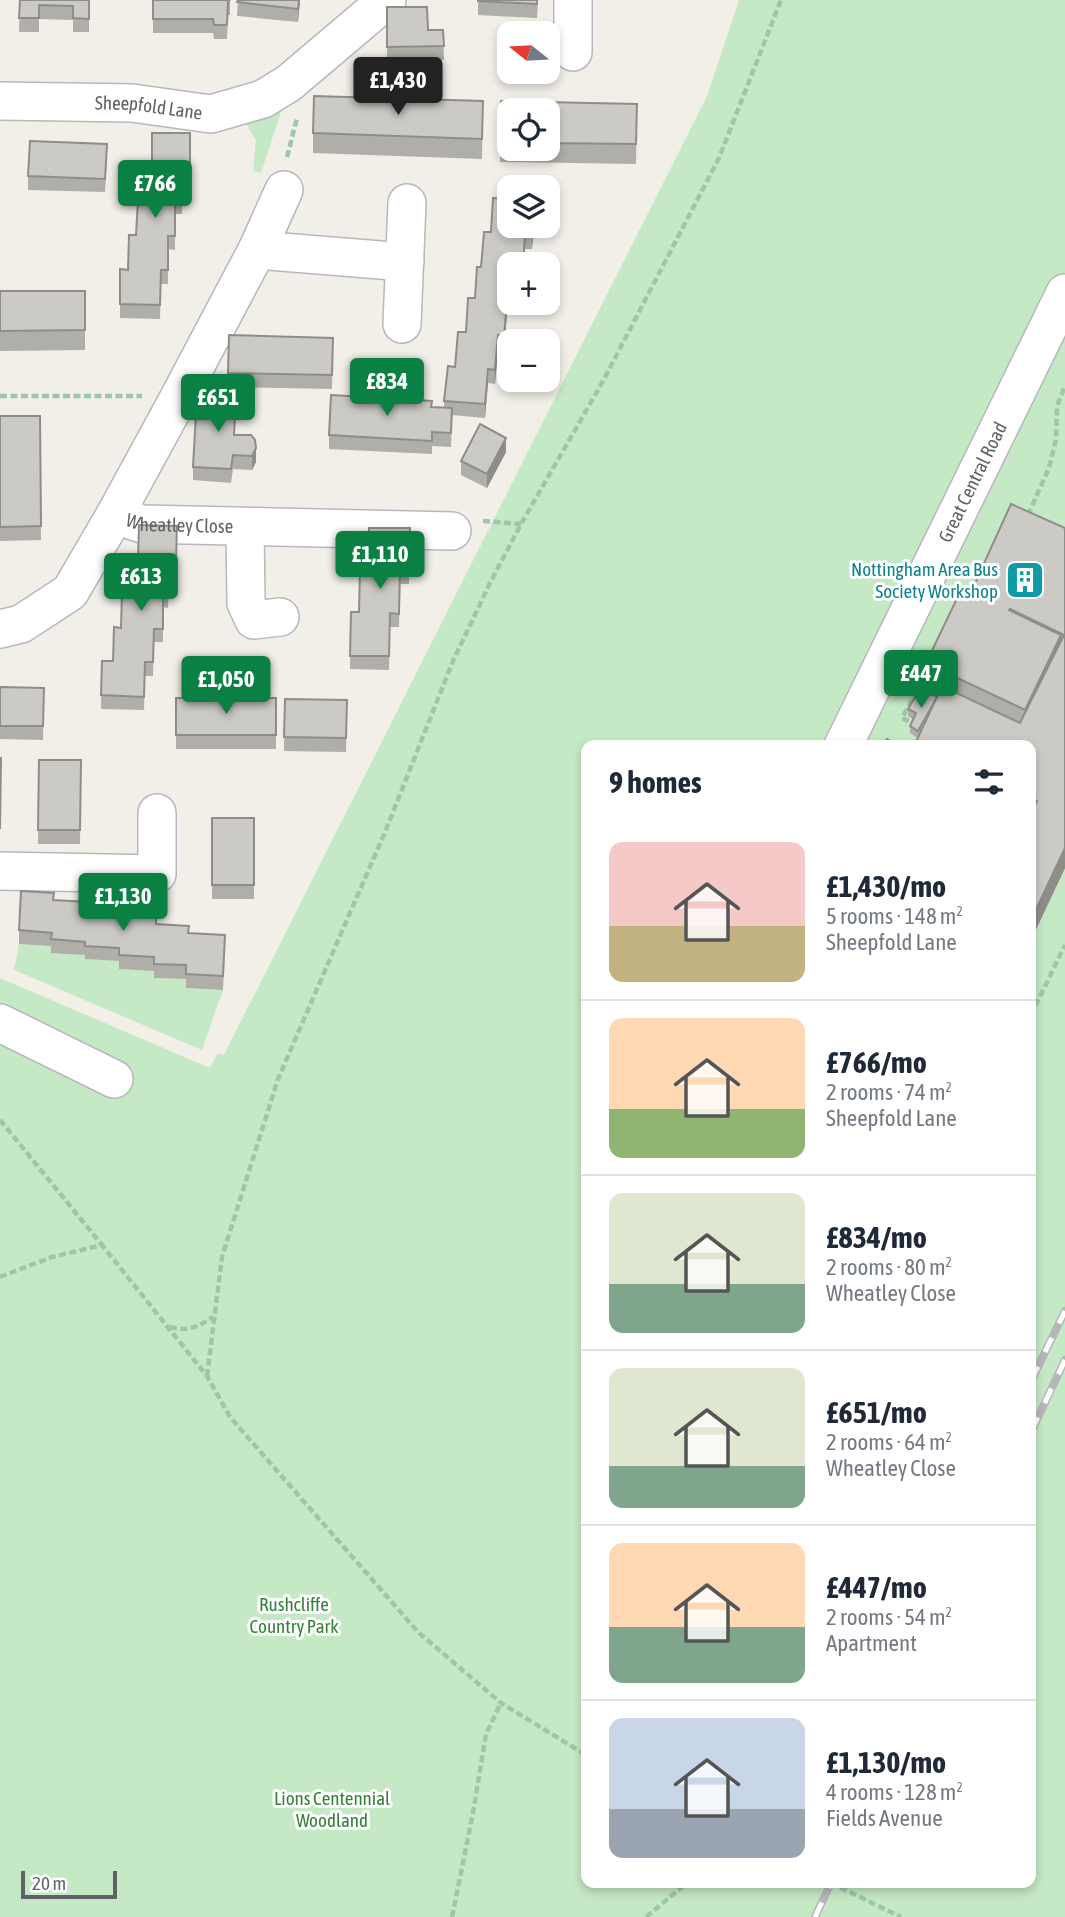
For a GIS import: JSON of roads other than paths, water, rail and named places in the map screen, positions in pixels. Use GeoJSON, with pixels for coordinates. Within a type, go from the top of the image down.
{"type":"FeatureCollection","features":[{"type":"Feature","properties":{"kind":"street","name":"Sheepfold Lane"},"geometry":{"type":"LineString","coordinates":[[0,101],[132,103],[211,114],[263,99],[289,83],[387,0]]}},
{"type":"Feature","properties":{"kind":"street"},"geometry":{"type":"LineString","coordinates":[[572,52],[573,0]]}},
{"type":"Feature","properties":{"kind":"street"},"geometry":{"type":"LineString","coordinates":[[0,629],[21,624],[70,592],[116,515],[176,403],[257,250],[284,190]]}},
{"type":"Feature","properties":{"kind":"street"},"geometry":{"type":"LineString","coordinates":[[402,324],[407,202]]}},
{"type":"Feature","properties":{"kind":"street"},"geometry":{"type":"LineString","coordinates":[[257,250],[405,262]]}},
{"type":"Feature","properties":{"kind":"street","name":"Great Central Road"},"geometry":{"type":"LineString","coordinates":[[847,740],[1065,293]]}},
{"type":"Feature","properties":{"kind":"street","name":"Wheatley Close"},"geometry":{"type":"LineString","coordinates":[[116,515],[142,524],[452,531]]}},
{"type":"Feature","properties":{"kind":"street","name":"Wheatley Close"},"geometry":{"type":"LineString","coordinates":[[245,527],[246,603],[254,620],[280,617]]}},
{"type":"Feature","properties":{"kind":"street"},"geometry":{"type":"LineString","coordinates":[[0,871],[157,874],[157,813]]}},
{"type":"Feature","properties":{"kind":"street"},"geometry":{"type":"LineString","coordinates":[[0,1023],[114,1079]]}},
{"type":"Feature","properties":{"kind":"railway"},"geometry":{"type":"LineString","coordinates":[[1036,1371],[1065,1311]]}},
{"type":"Feature","properties":{"kind":"railway"},"geometry":{"type":"LineString","coordinates":[[1036,1421],[1065,1360]]}},
{"type":"Feature","properties":{"kind":"railway"},"geometry":{"type":"LineString","coordinates":[[815,1917],[829,1888]]}},
{"type":"Feature","properties":{"kind":"place","name":"Nottingham Area Bus Society Workshop"},"geometry":{"type":"Point","coordinates":[1025,580]}},
{"type":"Feature","properties":{"kind":"park label","name":"Rushcliffe Country Park"},"geometry":{"type":"Point","coordinates":[294,1615]}},
{"type":"Feature","properties":{"kind":"park label","name":"Lions Centennial Woodland"},"geometry":{"type":"Point","coordinates":[332,1809]}}]}
